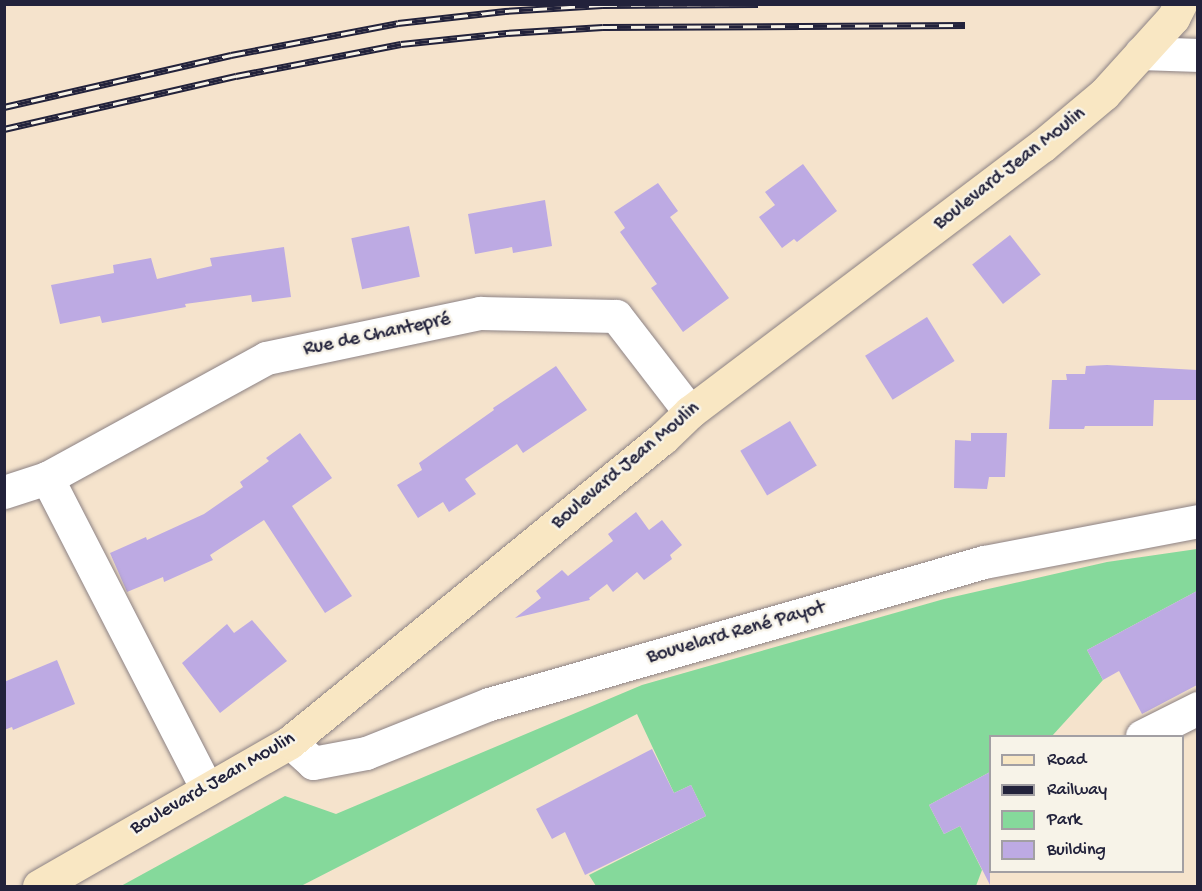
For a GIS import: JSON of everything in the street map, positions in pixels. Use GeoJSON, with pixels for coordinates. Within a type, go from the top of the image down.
{"type":"FeatureCollection","features":[{"type":"Feature","properties":{"kind":"street","name":"Boulevard Jean Moulin"},"geometry":{"type":"LineString","coordinates":[[39,886],[290,742],[663,438],[690,412],[1042,146],[1104,94],[1173,18],[1180,4]]}},
{"type":"Feature","properties":{"kind":"street"},"geometry":{"type":"LineString","coordinates":[[1141,53],[1197,56]]}},
{"type":"Feature","properties":{"kind":"street","name":"Rue de Chantepré"},"geometry":{"type":"LineString","coordinates":[[4,492],[47,478],[266,358],[480,313],[616,316],[690,412]]}},
{"type":"Feature","properties":{"kind":"street"},"geometry":{"type":"LineString","coordinates":[[47,478],[207,789]]}},
{"type":"Feature","properties":{"kind":"street","name":"Bouvelard René Payot"},"geometry":{"type":"LineString","coordinates":[[290,742],[313,763],[366,753],[489,704],[984,562],[1197,521]]}},
{"type":"Feature","properties":{"kind":"street"},"geometry":{"type":"LineString","coordinates":[[1144,735],[1197,708]]}},
{"type":"Feature","properties":{"kind":"green space"},"geometry":{"type":"Polygon","coordinates":[[[1197,549],[1197,591],[1087,650],[1103,680],[1053,735],[989,735],[989,773],[929,805],[944,834],[960,826],[982,870],[976,886],[596,886],[589,875],[706,816],[691,785],[674,793],[637,714],[301,886],[121,886],[285,796],[336,814],[642,685],[944,599],[1107,562],[1197,549]]]}},
{"type":"Feature","properties":{"kind":"building"},"geometry":{"type":"Polygon","coordinates":[[[803,164],[837,211],[797,242],[794,239],[782,248],[759,217],[775,205],[765,192],[803,164]]]}},
{"type":"Feature","properties":{"kind":"building"},"geometry":{"type":"Polygon","coordinates":[[[658,183],[678,211],[670,217],[729,298],[683,332],[651,288],[657,284],[620,232],[625,228],[614,212],[658,183]]]}},
{"type":"Feature","properties":{"kind":"building"},"geometry":{"type":"Polygon","coordinates":[[[545,200],[552,246],[513,253],[512,247],[475,254],[468,214],[545,200]]]}},
{"type":"Feature","properties":{"kind":"building"},"geometry":{"type":"Polygon","coordinates":[[[409,226],[420,277],[362,289],[351,238],[409,226]]]}},
{"type":"Feature","properties":{"kind":"building"},"geometry":{"type":"Polygon","coordinates":[[[1010,235],[1041,274],[1003,304],[972,265],[1010,235]]]}},
{"type":"Feature","properties":{"kind":"building"},"geometry":{"type":"Polygon","coordinates":[[[284,247],[291,297],[252,302],[251,295],[185,304],[186,307],[102,323],[100,316],[60,324],[51,285],[114,273],[113,265],[151,258],[157,279],[212,266],[210,258],[284,247]]]}},
{"type":"Feature","properties":{"kind":"building"},"geometry":{"type":"Polygon","coordinates":[[[927,317],[955,361],[893,400],[865,356],[927,317]]]}},
{"type":"Feature","properties":{"kind":"building"},"geometry":{"type":"Polygon","coordinates":[[[556,366],[587,410],[523,453],[517,444],[465,479],[476,494],[449,512],[443,502],[418,518],[397,485],[422,470],[419,463],[494,410],[493,408],[556,366]]]}},
{"type":"Feature","properties":{"kind":"building"},"geometry":{"type":"Polygon","coordinates":[[[1086,366],[1197,370],[1197,400],[1154,400],[1153,426],[1085,426],[1084,429],[1049,429],[1052,380],[1067,380],[1066,374],[1085,374],[1086,366]]]}},
{"type":"Feature","properties":{"kind":"building"},"geometry":{"type":"Polygon","coordinates":[[[790,421],[817,466],[767,495],[740,451],[790,421]]]}},
{"type":"Feature","properties":{"kind":"building"},"geometry":{"type":"Polygon","coordinates":[[[300,433],[332,478],[292,506],[352,596],[325,613],[264,520],[210,555],[213,560],[164,582],[163,577],[127,592],[110,553],[146,537],[147,540],[204,514],[243,487],[240,482],[269,461],[266,458],[300,433]]]}},
{"type":"Feature","properties":{"kind":"building"},"geometry":{"type":"Polygon","coordinates":[[[971,433],[1007,433],[1005,477],[989,477],[987,489],[954,488],[955,440],[971,441],[971,433]]]}},
{"type":"Feature","properties":{"kind":"building"},"geometry":{"type":"Polygon","coordinates":[[[636,512],[649,530],[662,520],[682,545],[670,555],[672,559],[644,580],[637,572],[613,592],[607,584],[589,598],[590,600],[515,618],[541,598],[536,591],[562,570],[568,576],[613,541],[608,534],[636,512]]]}},
{"type":"Feature","properties":{"kind":"building"},"geometry":{"type":"Polygon","coordinates":[[[1197,591],[1197,685],[1142,714],[1119,671],[1103,680],[1087,650],[1197,591]]]}},
{"type":"Feature","properties":{"kind":"building"},"geometry":{"type":"Polygon","coordinates":[[[252,620],[287,661],[220,713],[182,663],[227,624],[234,633],[252,620]]]}},
{"type":"Feature","properties":{"kind":"building"},"geometry":{"type":"Polygon","coordinates":[[[57,660],[75,704],[13,730],[12,727],[4,730],[4,682],[57,660]]]}},
{"type":"Feature","properties":{"kind":"building"},"geometry":{"type":"Polygon","coordinates":[[[652,749],[674,793],[691,785],[706,816],[585,875],[565,832],[552,839],[536,809],[652,749]]]}},
{"type":"Feature","properties":{"kind":"building"},"geometry":{"type":"Polygon","coordinates":[[[989,773],[990,885],[960,826],[944,834],[929,805],[989,773]]]}},
{"type":"Feature","properties":{"kind":"railway"},"geometry":{"type":"LineString","coordinates":[[4,107],[231,55],[398,23],[505,11],[603,5],[758,4]]}},
{"type":"Feature","properties":{"kind":"railway"},"geometry":{"type":"LineString","coordinates":[[4,129],[236,76],[401,44],[506,33],[603,27],[965,25]]}}]}
